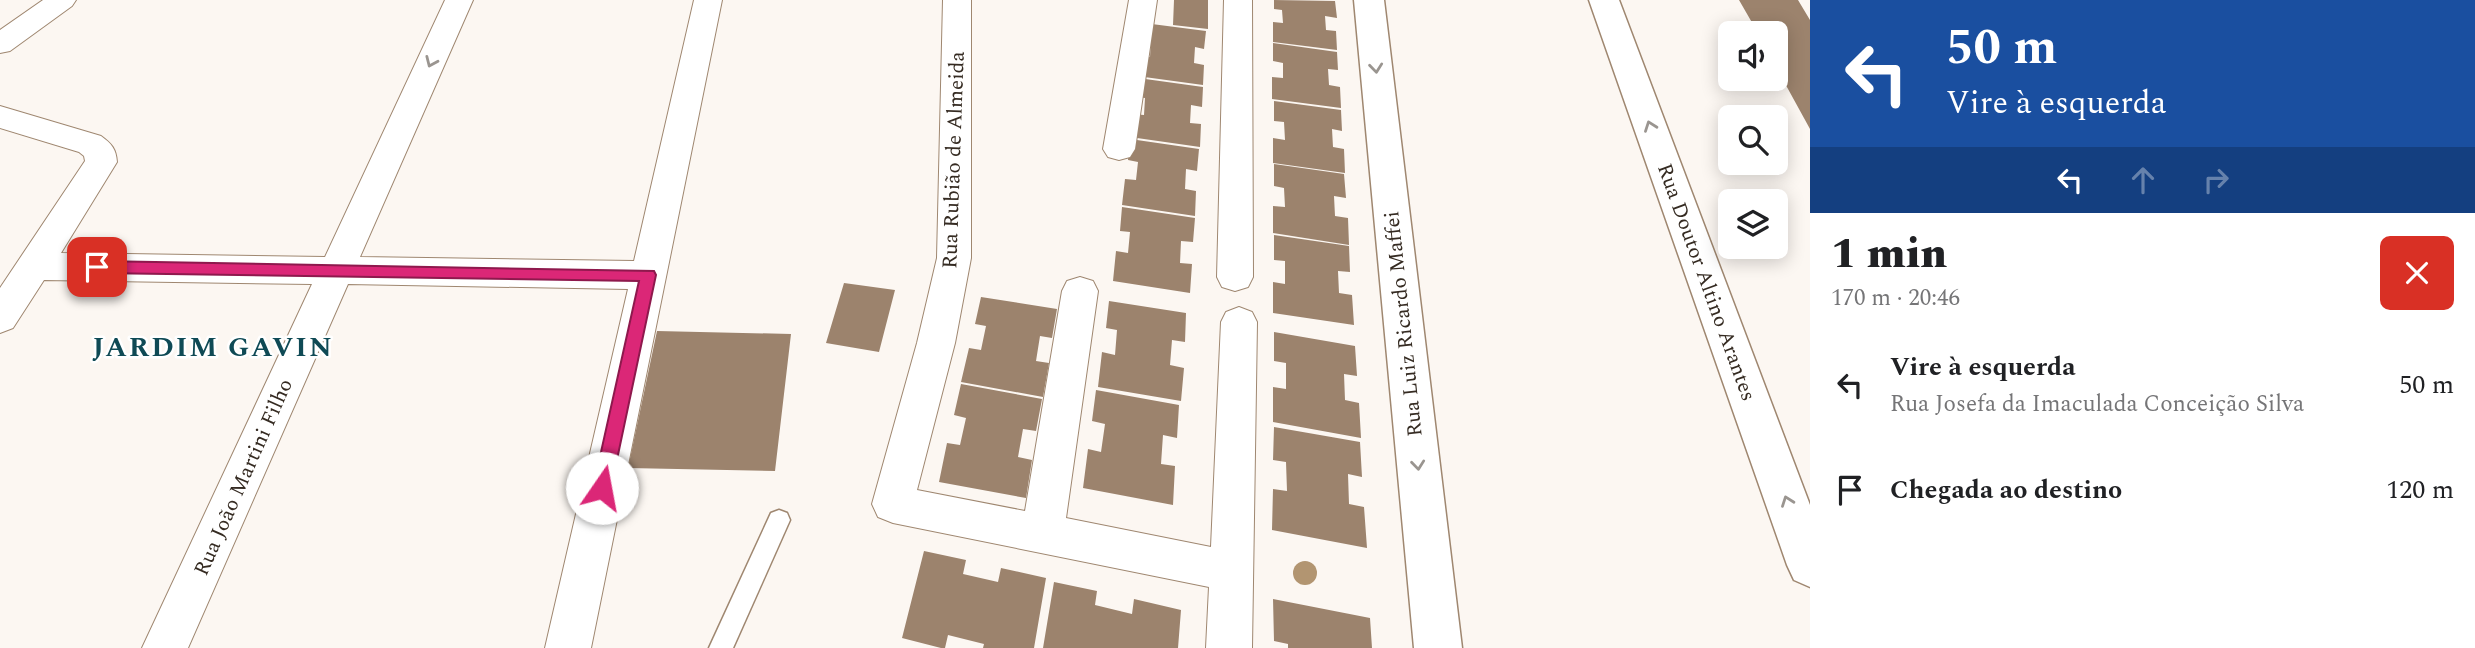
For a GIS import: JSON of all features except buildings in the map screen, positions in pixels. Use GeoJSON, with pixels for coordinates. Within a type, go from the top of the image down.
{"type":"FeatureCollection","features":[{"type":"Feature","properties":{"kind":"street"},"geometry":{"type":"LineString","coordinates":[[0,44],[62,0]]}},
{"type":"Feature","properties":{"kind":"street","name":"Rua João Martini Filho"},"geometry":{"type":"LineString","coordinates":[[165,648],[459,0]]}},
{"type":"Feature","properties":{"kind":"street"},"geometry":{"type":"LineString","coordinates":[[568,648],[708,0]]}},
{"type":"Feature","properties":{"kind":"street","name":"Rua Rubião de Almeida"},"geometry":{"type":"LineString","coordinates":[[957,0],[954,258],[932,359],[893,504],[1042,535]]}},
{"type":"Feature","properties":{"kind":"street"},"geometry":{"type":"LineString","coordinates":[[1119,149],[1143,0]]}},
{"type":"Feature","properties":{"kind":"street"},"geometry":{"type":"LineString","coordinates":[[1235,277],[1238,0]]}},
{"type":"Feature","properties":{"kind":"street","name":"Rua Luiz Ricardo Maffei"},"geometry":{"type":"LineString","coordinates":[[1369,0],[1438,648]]}},
{"type":"Feature","properties":{"kind":"street","name":"Rua Doutor Altino Arantes"},"geometry":{"type":"LineString","coordinates":[[1604,0],[1810,565]]}},
{"type":"Feature","properties":{"kind":"street"},"geometry":{"type":"LineString","coordinates":[[0,117],[90,144],[100,150],[101,162],[0,318]]}},
{"type":"Feature","properties":{"kind":"street"},"geometry":{"type":"LineString","coordinates":[[35,266],[648,275]]}},
{"type":"Feature","properties":{"kind":"street"},"geometry":{"type":"LineString","coordinates":[[1080,291],[1042,535],[1230,571]]}},
{"type":"Feature","properties":{"kind":"street"},"geometry":{"type":"LineString","coordinates":[[1229,648],[1239,323]]}},
{"type":"Feature","properties":{"kind":"lane"},"geometry":{"type":"LineString","coordinates":[[721,648],[779,520]]}},
{"type":"Feature","properties":{"kind":"district","name":"JARDIM GAVIN"},"geometry":{"type":"Point","coordinates":[213,346]}},
{"type":"Feature","properties":{"kind":"route"},"geometry":{"type":"LineString","coordinates":[[97,267],[648,275],[602,488]]}}]}
